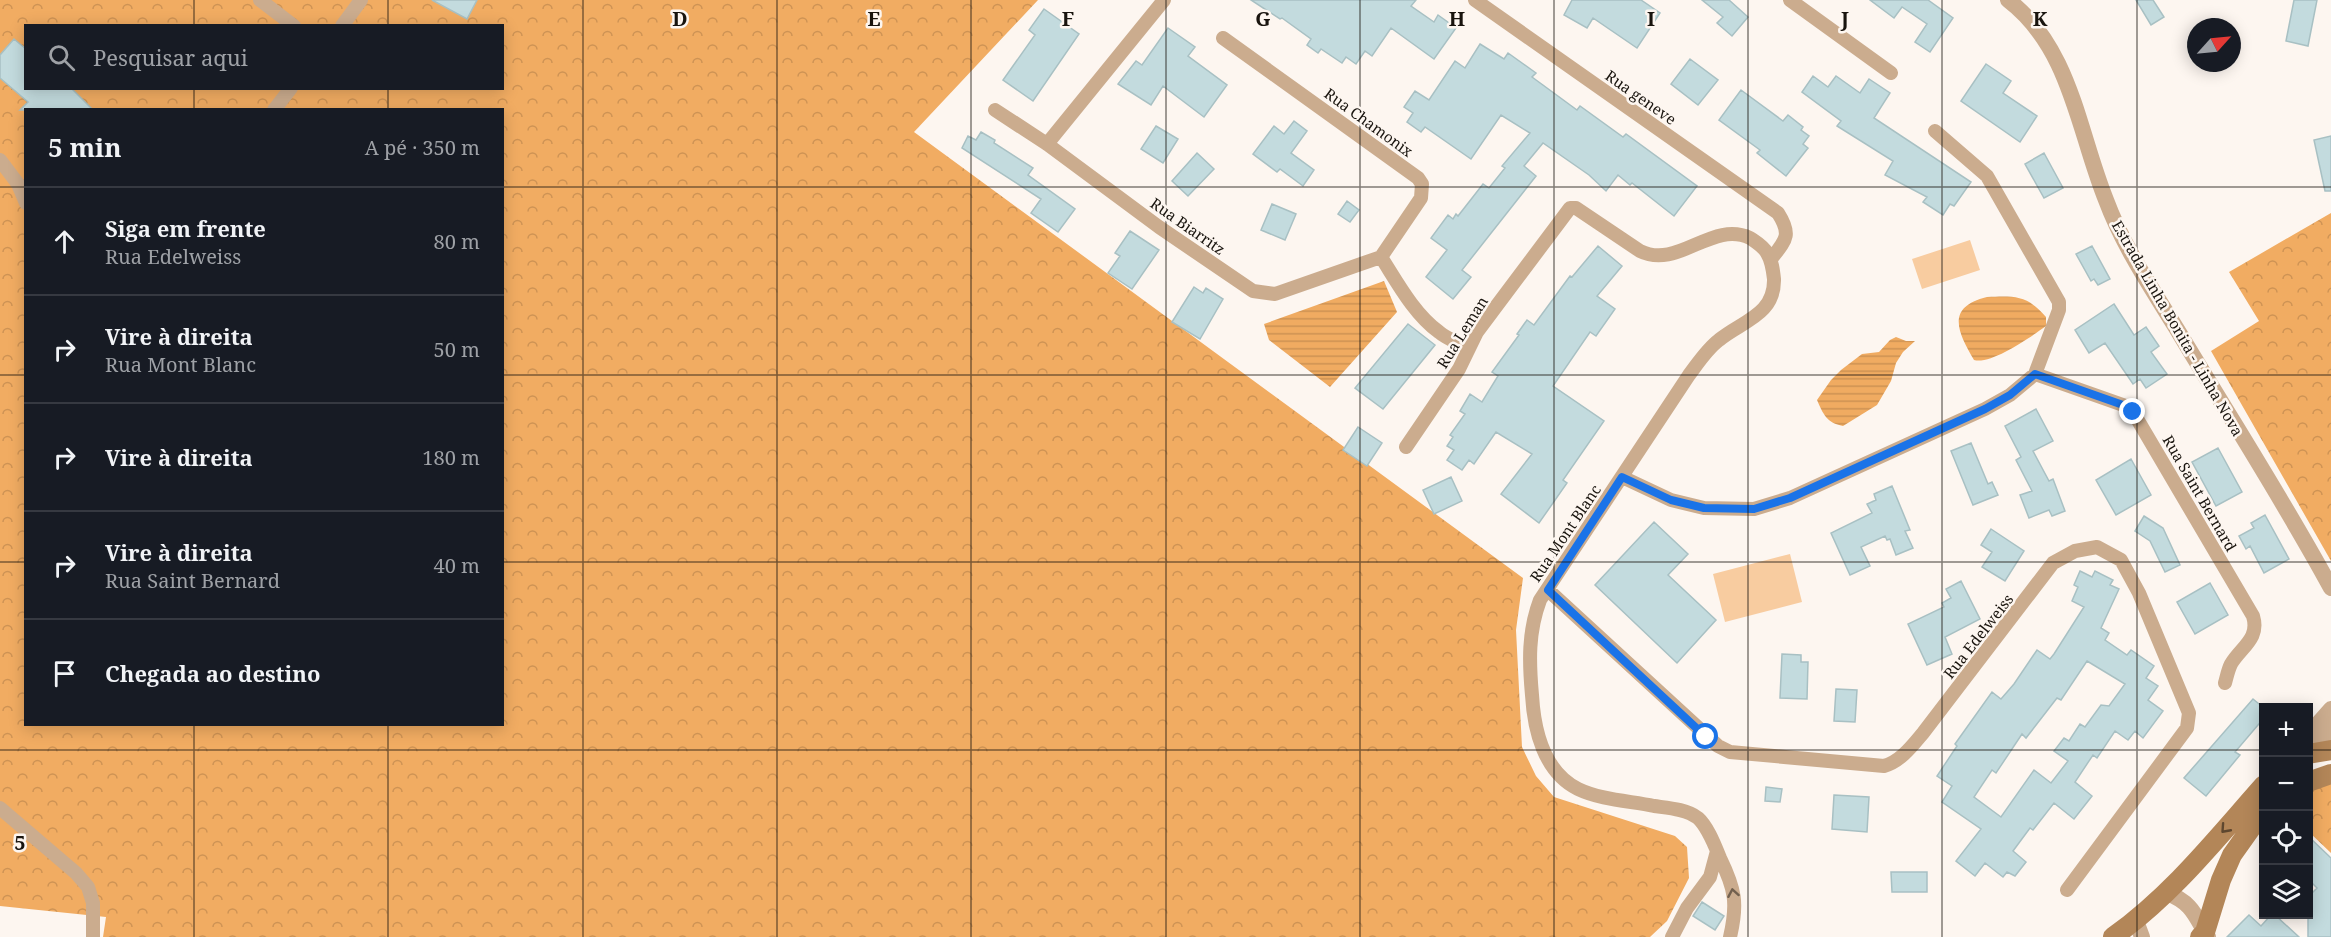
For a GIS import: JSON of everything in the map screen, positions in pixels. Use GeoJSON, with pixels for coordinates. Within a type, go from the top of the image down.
{"type":"FeatureCollection","features":[{"type":"Feature","properties":{"kind":"main road"},"geometry":{"type":"LineString","coordinates":[[2313,780],[2331,774]]}},
{"type":"Feature","properties":{"kind":"main road"},"geometry":{"type":"LineString","coordinates":[[2113,937],[2139,929],[2167,893],[2259,791]]}},
{"type":"Feature","properties":{"kind":"main road"},"geometry":{"type":"LineString","coordinates":[[2204,935],[2221,880],[2232,855],[2263,811]]}},
{"type":"Feature","properties":{"kind":"street"},"geometry":{"type":"LineString","coordinates":[[260,0],[291,24]]}},
{"type":"Feature","properties":{"kind":"street"},"geometry":{"type":"LineString","coordinates":[[343,24],[361,0]]}},
{"type":"Feature","properties":{"kind":"street"},"geometry":{"type":"LineString","coordinates":[[1047,144],[1164,0]]}},
{"type":"Feature","properties":{"kind":"street","name":"Rua geneve"},"geometry":{"type":"LineString","coordinates":[[1475,0],[1778,213],[1785,225],[1787,235],[1771,259]]}},
{"type":"Feature","properties":{"kind":"street"},"geometry":{"type":"LineString","coordinates":[[1790,0],[1891,73]]}},
{"type":"Feature","properties":{"kind":"street","name":"Estrada Linha Bonita - Linha Nova"},"geometry":{"type":"LineString","coordinates":[[2008,0],[2036,26],[2051,48],[2065,76],[2105,199],[2124,238],[2331,588]]}},
{"type":"Feature","properties":{"kind":"street","name":"Rua Chamonix"},"geometry":{"type":"LineString","coordinates":[[1223,38],[1418,178],[1424,191],[1421,198],[1381,257]]}},
{"type":"Feature","properties":{"kind":"street"},"geometry":{"type":"LineString","coordinates":[[276,108],[289,90]]}},
{"type":"Feature","properties":{"kind":"street","name":"Rua Biarritz"},"geometry":{"type":"LineString","coordinates":[[995,110],[1047,144],[1253,291],[1275,294],[1381,257]]}},
{"type":"Feature","properties":{"kind":"street"},"geometry":{"type":"LineString","coordinates":[[1622,477],[1671,500],[1704,508],[1754,509],[1790,498],[1985,409],[2010,395],[2035,374],[2060,310],[2058,302],[1985,173],[1935,131]]}},
{"type":"Feature","properties":{"kind":"street"},"geometry":{"type":"LineString","coordinates":[[0,160],[18,184],[24,198]]}},
{"type":"Feature","properties":{"kind":"street","name":"Rua Leman"},"geometry":{"type":"LineString","coordinates":[[1406,447],[1459,369],[1477,333],[1570,208],[1576,207],[1640,251],[1651,256],[1672,254],[1732,233],[1742,235],[1759,244],[1771,259]]}},
{"type":"Feature","properties":{"kind":"street"},"geometry":{"type":"LineString","coordinates":[[1381,257],[1402,290],[1428,322],[1439,333],[1468,348]]}},
{"type":"Feature","properties":{"kind":"street","name":"Rua Mont Blanc"},"geometry":{"type":"LineString","coordinates":[[1730,937],[1736,911],[1730,879],[1699,819],[1685,812],[1603,797],[1579,790],[1563,779],[1549,762],[1534,722],[1530,642],[1533,620],[1540,600],[1675,395],[1717,341],[1760,314],[1767,306],[1773,294],[1774,283],[1771,259]]}},
{"type":"Feature","properties":{"kind":"street","name":"Rua Saint Bernard"},"geometry":{"type":"LineString","coordinates":[[2035,374],[2126,406],[2136,417],[2253,616],[2255,630],[2253,636],[2232,661],[2225,683]]}},
{"type":"Feature","properties":{"kind":"street","name":"Rua Edelweiss"},"geometry":{"type":"LineString","coordinates":[[1548,590],[1706,737],[1730,752],[1884,766],[1901,758],[1919,738],[2053,563],[2075,551],[2097,548],[2121,560],[2143,604],[2188,713],[2189,721],[2187,728],[2067,890]]}},
{"type":"Feature","properties":{"kind":"street"},"geometry":{"type":"LineString","coordinates":[[2314,750],[2331,709]]}},
{"type":"Feature","properties":{"kind":"street"},"geometry":{"type":"LineString","coordinates":[[2314,750],[2331,729]]}},
{"type":"Feature","properties":{"kind":"street"},"geometry":{"type":"LineString","coordinates":[[0,808],[76,873],[88,887],[93,903],[95,928],[93,937]]}},
{"type":"Feature","properties":{"kind":"street"},"geometry":{"type":"LineString","coordinates":[[1672,937],[1687,908],[1710,877],[1717,851]]}},
{"type":"Feature","properties":{"kind":"street"},"geometry":{"type":"LineString","coordinates":[[2167,893],[2180,898],[2197,915],[2204,935]]}},
{"type":"Feature","properties":{"kind":"green space"},"geometry":{"type":"Polygon","coordinates":[[[0,0],[1038,0],[914,132],[1523,578],[1516,630],[1522,747],[1536,776],[1554,797],[1675,836],[1687,847],[1689,878],[1667,921],[1650,937],[103,937],[106,917],[0,906],[0,0]]]}},
{"type":"Feature","properties":{"kind":"green space"},"geometry":{"type":"Polygon","coordinates":[[[2331,213],[2331,561],[2211,351],[2259,321],[2229,272],[2331,213]]]}},
{"type":"Feature","properties":{"kind":"green space"},"geometry":{"type":"Polygon","coordinates":[[[2331,783],[2331,853],[2313,836],[2313,789],[2331,783]]]}},
{"type":"Feature","properties":{"kind":"shaded area"},"geometry":{"type":"Polygon","coordinates":[[[1970,240],[1980,270],[1922,289],[1912,259],[1970,240]]]}},
{"type":"Feature","properties":{"kind":"shaded area"},"geometry":{"type":"Polygon","coordinates":[[[1384,281],[1397,312],[1330,387],[1269,340],[1264,324],[1384,281]]]}},
{"type":"Feature","properties":{"kind":"shaded area"},"geometry":{"type":"Polygon","coordinates":[[[1987,297],[2020,298],[2033,304],[2046,317],[2046,326],[2001,354],[1974,360],[1960,330],[1960,314],[1974,301],[1987,297]]]}},
{"type":"Feature","properties":{"kind":"shaded area"},"geometry":{"type":"Polygon","coordinates":[[[1896,337],[1906,341],[1915,341],[1903,352],[1896,363],[1891,381],[1877,405],[1843,426],[1829,420],[1817,400],[1831,380],[1862,354],[1879,352],[1896,337]]]}},
{"type":"Feature","properties":{"kind":"shaded area"},"geometry":{"type":"Polygon","coordinates":[[[1790,554],[1802,602],[1725,622],[1713,574],[1790,554]]]}},
{"type":"Feature","properties":{"kind":"building"},"geometry":{"type":"Polygon","coordinates":[[[432,0],[477,0],[467,19],[432,0]]]}},
{"type":"Feature","properties":{"kind":"building"},"geometry":{"type":"Polygon","coordinates":[[[1251,0],[1416,0],[1411,6],[1434,22],[1438,15],[1456,28],[1434,59],[1391,28],[1372,56],[1365,51],[1356,64],[1346,57],[1342,63],[1321,49],[1318,53],[1307,45],[1311,39],[1282,18],[1280,19],[1251,0]]]}},
{"type":"Feature","properties":{"kind":"building"},"geometry":{"type":"Polygon","coordinates":[[[1572,0],[1641,0],[1660,13],[1637,48],[1593,18],[1587,28],[1564,15],[1572,0]]]}},
{"type":"Feature","properties":{"kind":"building"},"geometry":{"type":"Polygon","coordinates":[[[1702,0],[1729,0],[1748,17],[1732,36],[1717,23],[1723,17],[1702,0]]]}},
{"type":"Feature","properties":{"kind":"building"},"geometry":{"type":"Polygon","coordinates":[[[1870,0],[1928,0],[1953,18],[1930,52],[1915,42],[1927,24],[1902,7],[1894,18],[1870,0]]]}},
{"type":"Feature","properties":{"kind":"building"},"geometry":{"type":"Polygon","coordinates":[[[2136,0],[2153,0],[2164,17],[2151,25],[2136,0]]]}},
{"type":"Feature","properties":{"kind":"building"},"geometry":{"type":"Polygon","coordinates":[[[2294,0],[2317,0],[2308,46],[2286,41],[2294,0]]]}},
{"type":"Feature","properties":{"kind":"building"},"geometry":{"type":"Polygon","coordinates":[[[1044,9],[1079,34],[1033,101],[1003,80],[1035,35],[1029,30],[1044,9]]]}},
{"type":"Feature","properties":{"kind":"building"},"geometry":{"type":"Polygon","coordinates":[[[1168,28],[1195,47],[1188,56],[1227,85],[1204,117],[1163,86],[1151,105],[1118,84],[1136,61],[1142,65],[1168,28]]]}},
{"type":"Feature","properties":{"kind":"building"},"geometry":{"type":"Polygon","coordinates":[[[14,39],[24,47],[24,90],[73,90],[91,108],[24,108],[20,110],[28,102],[0,78],[0,55],[14,39]]]}},
{"type":"Feature","properties":{"kind":"building"},"geometry":{"type":"Polygon","coordinates":[[[1480,44],[1504,59],[1508,53],[1536,73],[1532,77],[1577,110],[1580,106],[1623,137],[1626,134],[1697,186],[1674,216],[1632,183],[1630,185],[1618,175],[1606,191],[1589,175],[1543,143],[1524,166],[1536,176],[1462,270],[1471,277],[1453,299],[1426,277],[1447,250],[1431,238],[1448,215],[1453,219],[1456,214],[1458,216],[1483,184],[1489,188],[1505,168],[1502,166],[1530,133],[1501,115],[1471,159],[1425,127],[1421,132],[1407,122],[1413,113],[1404,107],[1415,91],[1429,100],[1455,61],[1465,68],[1480,44]]]}},
{"type":"Feature","properties":{"kind":"building"},"geometry":{"type":"Polygon","coordinates":[[[1690,59],[1718,80],[1698,105],[1671,84],[1690,59]]]}},
{"type":"Feature","properties":{"kind":"building"},"geometry":{"type":"Polygon","coordinates":[[[1986,64],[2011,81],[2003,93],[2037,116],[2020,142],[1961,101],[1986,64]]]}},
{"type":"Feature","properties":{"kind":"building"},"geometry":{"type":"Polygon","coordinates":[[[1813,76],[1828,87],[1836,76],[1860,93],[1869,79],[1890,93],[1874,118],[1971,182],[1954,206],[1950,204],[1943,215],[1923,202],[1927,197],[1885,175],[1893,161],[1837,126],[1841,121],[1802,92],[1813,76]]]}},
{"type":"Feature","properties":{"kind":"building"},"geometry":{"type":"Polygon","coordinates":[[[1741,90],[1783,121],[1788,115],[1803,127],[1801,130],[1809,136],[1803,144],[1808,148],[1786,176],[1757,153],[1760,150],[1719,120],[1741,90]]]}},
{"type":"Feature","properties":{"kind":"building"},"geometry":{"type":"Polygon","coordinates":[[[1294,121],[1307,131],[1291,153],[1314,170],[1303,186],[1280,169],[1277,172],[1253,154],[1274,126],[1284,134],[1294,121]]]}},
{"type":"Feature","properties":{"kind":"building"},"geometry":{"type":"Polygon","coordinates":[[[1156,126],[1178,139],[1163,163],[1141,149],[1156,126]]]}},
{"type":"Feature","properties":{"kind":"building"},"geometry":{"type":"Polygon","coordinates":[[[981,132],[1033,168],[1028,175],[1075,209],[1058,232],[1031,213],[1041,199],[962,148],[968,136],[976,140],[981,132]]]}},
{"type":"Feature","properties":{"kind":"building"},"geometry":{"type":"Polygon","coordinates":[[[2331,136],[2331,191],[2325,191],[2314,140],[2331,136]]]}},
{"type":"Feature","properties":{"kind":"building"},"geometry":{"type":"Polygon","coordinates":[[[1197,153],[1214,169],[1188,196],[1172,181],[1197,153]]]}},
{"type":"Feature","properties":{"kind":"building"},"geometry":{"type":"Polygon","coordinates":[[[2044,153],[2063,188],[2044,198],[2025,164],[2044,153]]]}},
{"type":"Feature","properties":{"kind":"building"},"geometry":{"type":"Polygon","coordinates":[[[1347,201],[1359,210],[1350,222],[1338,214],[1347,201]]]}},
{"type":"Feature","properties":{"kind":"building"},"geometry":{"type":"Polygon","coordinates":[[[1272,204],[1296,214],[1285,240],[1261,230],[1272,204]]]}},
{"type":"Feature","properties":{"kind":"building"},"geometry":{"type":"Polygon","coordinates":[[[1130,231],[1159,250],[1132,289],[1108,273],[1120,256],[1115,253],[1130,231]]]}},
{"type":"Feature","properties":{"kind":"building"},"geometry":{"type":"Polygon","coordinates":[[[1598,246],[1622,266],[1597,296],[1615,309],[1596,336],[1590,332],[1553,386],[1604,421],[1563,480],[1567,483],[1539,523],[1501,494],[1532,454],[1496,432],[1474,464],[1469,460],[1462,470],[1447,460],[1454,450],[1447,446],[1453,437],[1450,435],[1465,414],[1460,411],[1470,394],[1482,402],[1498,376],[1492,372],[1527,320],[1534,325],[1570,276],[1572,277],[1598,246]]]}},
{"type":"Feature","properties":{"kind":"building"},"geometry":{"type":"Polygon","coordinates":[[[2092,246],[2110,279],[2098,285],[2094,279],[2091,281],[2076,254],[2092,246]]]}},
{"type":"Feature","properties":{"kind":"building"},"geometry":{"type":"Polygon","coordinates":[[[1194,287],[1203,293],[1206,288],[1223,299],[1200,339],[1172,322],[1194,287]]]}},
{"type":"Feature","properties":{"kind":"building"},"geometry":{"type":"Polygon","coordinates":[[[2114,304],[2134,335],[2146,327],[2159,346],[2151,352],[2167,374],[2146,388],[2140,379],[2133,384],[2105,343],[2089,353],[2075,330],[2114,304]]]}},
{"type":"Feature","properties":{"kind":"building"},"geometry":{"type":"Polygon","coordinates":[[[1408,324],[1435,345],[1383,409],[1355,388],[1408,324]]]}},
{"type":"Feature","properties":{"kind":"building"},"geometry":{"type":"Polygon","coordinates":[[[2036,409],[2053,441],[2033,451],[2049,481],[2053,479],[2065,511],[2052,516],[2049,510],[2029,518],[2020,495],[2032,491],[2016,460],[2021,457],[2005,426],[2036,409]]]}},
{"type":"Feature","properties":{"kind":"building"},"geometry":{"type":"Polygon","coordinates":[[[1358,427],[1382,443],[1367,466],[1343,450],[1358,427]]]}},
{"type":"Feature","properties":{"kind":"building"},"geometry":{"type":"Polygon","coordinates":[[[1971,443],[1988,484],[1992,482],[1998,495],[1973,505],[1951,451],[1971,443]]]}},
{"type":"Feature","properties":{"kind":"building"},"geometry":{"type":"Polygon","coordinates":[[[2218,448],[2242,492],[2216,506],[2192,462],[2218,448]]]}},
{"type":"Feature","properties":{"kind":"building"},"geometry":{"type":"Polygon","coordinates":[[[2131,459],[2151,495],[2116,515],[2096,480],[2131,459]]]}},
{"type":"Feature","properties":{"kind":"building"},"geometry":{"type":"Polygon","coordinates":[[[1451,477],[1462,501],[1434,514],[1423,490],[1451,477]]]}},
{"type":"Feature","properties":{"kind":"building"},"geometry":{"type":"Polygon","coordinates":[[[1892,486],[1910,530],[1905,531],[1913,548],[1896,555],[1890,539],[1887,540],[1885,536],[1861,547],[1870,566],[1850,575],[1831,533],[1872,513],[1867,504],[1876,500],[1874,494],[1892,486]]]}},
{"type":"Feature","properties":{"kind":"building"},"geometry":{"type":"Polygon","coordinates":[[[2265,515],[2289,559],[2264,573],[2250,546],[2246,549],[2239,536],[2254,528],[2251,523],[2265,515]]]}},
{"type":"Feature","properties":{"kind":"building"},"geometry":{"type":"Polygon","coordinates":[[[2144,516],[2163,528],[2180,565],[2165,572],[2150,541],[2135,531],[2144,516]]]}},
{"type":"Feature","properties":{"kind":"building"},"geometry":{"type":"Polygon","coordinates":[[[1654,522],[1688,554],[1668,575],[1716,620],[1677,663],[1595,585],[1654,522]]]}},
{"type":"Feature","properties":{"kind":"building"},"geometry":{"type":"Polygon","coordinates":[[[1991,529],[2024,551],[2005,581],[1982,567],[1992,552],[1981,545],[1991,529]]]}},
{"type":"Feature","properties":{"kind":"building"},"geometry":{"type":"Polygon","coordinates":[[[2080,571],[2092,577],[2095,571],[2113,580],[2110,585],[2119,589],[2101,628],[2109,633],[2105,640],[2127,655],[2131,650],[2154,666],[2146,678],[2158,686],[2148,700],[2163,711],[2143,738],[2135,731],[2128,740],[2115,731],[2097,758],[2093,755],[2075,782],[2092,796],[2074,819],[2054,803],[2033,830],[2030,828],[2013,851],[2026,862],[2015,876],[2007,872],[2003,877],[1985,863],[1975,876],[1956,861],[1981,829],[1942,802],[1952,786],[1937,776],[1957,746],[1955,744],[1992,692],[2001,699],[2037,650],[2050,659],[2054,654],[2084,607],[2072,601],[2078,587],[2074,585],[2080,571]],[[2087,661],[2061,700],[2057,698],[2026,738],[2022,734],[1996,773],[1992,770],[1974,797],[2001,817],[2034,770],[2051,783],[2068,761],[2054,751],[2064,738],[2069,741],[2080,724],[2085,727],[2101,705],[2109,706],[2125,684],[2087,661]]]}},
{"type":"Feature","properties":{"kind":"building"},"geometry":{"type":"Polygon","coordinates":[[[1961,581],[1980,619],[1945,637],[1952,654],[1927,665],[1908,624],[1944,607],[1942,603],[1951,598],[1946,589],[1961,581]]]}},
{"type":"Feature","properties":{"kind":"building"},"geometry":{"type":"Polygon","coordinates":[[[2210,583],[2228,615],[2195,634],[2177,602],[2210,583]]]}},
{"type":"Feature","properties":{"kind":"building"},"geometry":{"type":"Polygon","coordinates":[[[1782,654],[1801,655],[1801,662],[1808,662],[1807,699],[1780,698],[1782,654]]]}},
{"type":"Feature","properties":{"kind":"building"},"geometry":{"type":"Polygon","coordinates":[[[1836,689],[1857,690],[1855,722],[1834,721],[1836,689]]]}},
{"type":"Feature","properties":{"kind":"building"},"geometry":{"type":"Polygon","coordinates":[[[2253,699],[2259,704],[2259,724],[2235,752],[2240,755],[2206,796],[2184,778],[2253,699]]]}},
{"type":"Feature","properties":{"kind":"building"},"geometry":{"type":"Polygon","coordinates":[[[1766,787],[1782,789],[1780,802],[1765,801],[1766,787]]]}},
{"type":"Feature","properties":{"kind":"building"},"geometry":{"type":"Polygon","coordinates":[[[1834,795],[1869,797],[1867,832],[1832,829],[1834,795]]]}},
{"type":"Feature","properties":{"kind":"building"},"geometry":{"type":"Polygon","coordinates":[[[2313,841],[2331,858],[2331,937],[2308,937],[2308,919],[2313,919],[2313,892],[2317,888],[2313,884],[2313,841]]]}},
{"type":"Feature","properties":{"kind":"building"},"geometry":{"type":"Polygon","coordinates":[[[1891,872],[1927,872],[1927,892],[1892,892],[1891,872]]]}},
{"type":"Feature","properties":{"kind":"building"},"geometry":{"type":"Polygon","coordinates":[[[1702,902],[1724,916],[1715,930],[1693,916],[1702,902]]]}},
{"type":"Feature","properties":{"kind":"building"},"geometry":{"type":"Polygon","coordinates":[[[2249,915],[2261,926],[2267,919],[2279,919],[2299,937],[2227,937],[2249,915]]]}},
{"type":"Feature","properties":{"kind":"route"},"geometry":{"type":"LineString","coordinates":[[1706,737],[1548,590],[1622,477],[1671,500],[1704,508],[1754,509],[1790,498],[1985,409],[2010,395],[2035,374],[2123,405],[2133,412]]}}]}
